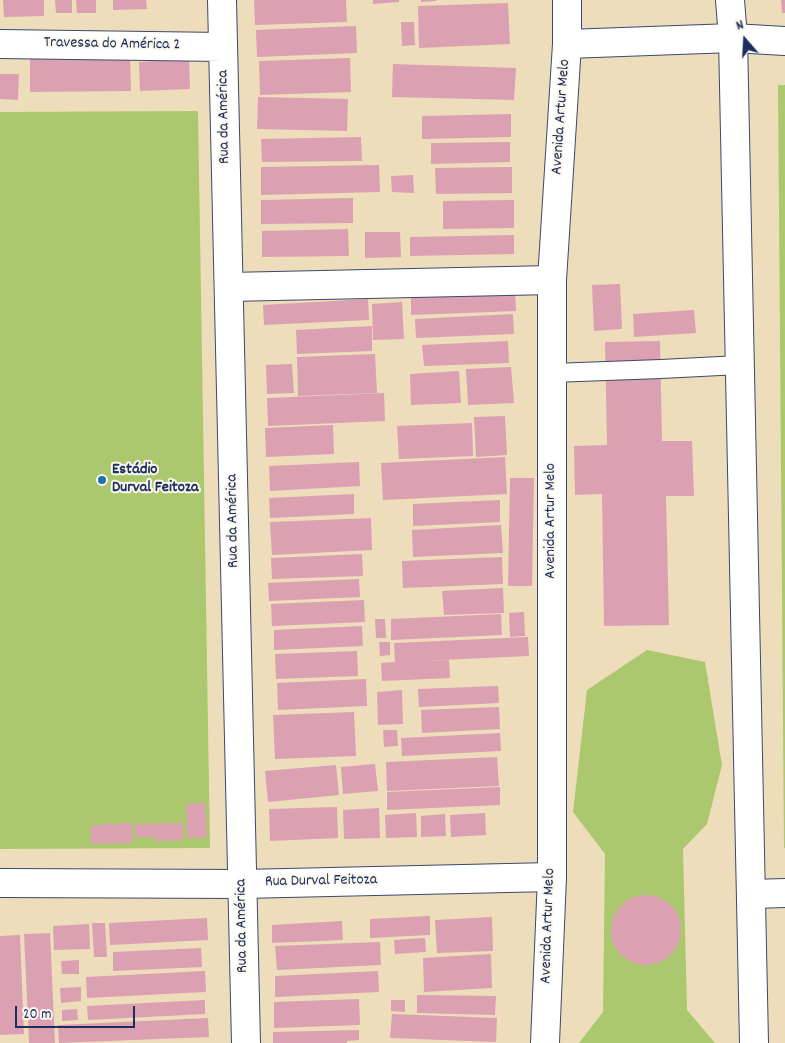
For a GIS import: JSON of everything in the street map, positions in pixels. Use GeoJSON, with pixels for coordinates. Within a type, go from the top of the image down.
{"type":"FeatureCollection","features":[{"type":"Feature","properties":{"kind":"street","name":"Rua da América"},"geometry":{"type":"LineString","coordinates":[[222,0],[246,1043]]}},
{"type":"Feature","properties":{"kind":"street","name":"Avenida Artur Melo"},"geometry":{"type":"LineString","coordinates":[[545,1043],[552,877],[552,280],[567,44],[567,0]]}},
{"type":"Feature","properties":{"kind":"street"},"geometry":{"type":"LineString","coordinates":[[730,0],[733,38],[754,1043]]}},
{"type":"Feature","properties":{"kind":"street"},"geometry":{"type":"LineString","coordinates":[[567,44],[733,38],[785,41]]}},
{"type":"Feature","properties":{"kind":"street","name":"Travessa do América 2"},"geometry":{"type":"LineString","coordinates":[[0,44],[223,47]]}},
{"type":"Feature","properties":{"kind":"street"},"geometry":{"type":"LineString","coordinates":[[229,287],[552,280]]}},
{"type":"Feature","properties":{"kind":"street","name":"Rua Durval Feitoza"},"geometry":{"type":"LineString","coordinates":[[0,883],[242,884],[552,877]]}},
{"type":"Feature","properties":{"kind":"street"},"geometry":{"type":"LineString","coordinates":[[752,894],[785,893]]}},
{"type":"Feature","properties":{"kind":"lane"},"geometry":{"type":"LineString","coordinates":[[552,372],[661,369],[740,364]]}},
{"type":"Feature","properties":{"kind":"green space"},"geometry":{"type":"Polygon","coordinates":[[[778,85],[785,85],[785,848],[784,848],[778,85]]]}},
{"type":"Feature","properties":{"kind":"green space","name":"Estádio Durval Feitoza"},"geometry":{"type":"Polygon","coordinates":[[[198,111],[210,848],[0,849],[0,112],[198,111]]]}},
{"type":"Feature","properties":{"kind":"green space"},"geometry":{"type":"Polygon","coordinates":[[[647,650],[705,662],[722,765],[707,824],[683,849],[687,1010],[715,1043],[579,1043],[603,1012],[605,854],[573,812],[587,690],[647,650]]]}},
{"type":"Feature","properties":{"kind":"building"},"geometry":{"type":"Polygon","coordinates":[[[3,0],[44,0],[44,16],[4,17],[3,0]]]}},
{"type":"Feature","properties":{"kind":"building"},"geometry":{"type":"Polygon","coordinates":[[[55,0],[72,0],[72,13],[56,13],[55,0]]]}},
{"type":"Feature","properties":{"kind":"building"},"geometry":{"type":"Polygon","coordinates":[[[76,0],[96,0],[96,13],[77,13],[76,0]]]}},
{"type":"Feature","properties":{"kind":"building"},"geometry":{"type":"Polygon","coordinates":[[[113,0],[146,0],[147,9],[113,10],[113,0]]]}},
{"type":"Feature","properties":{"kind":"building"},"geometry":{"type":"Polygon","coordinates":[[[254,0],[346,0],[347,22],[255,25],[254,0]]]}},
{"type":"Feature","properties":{"kind":"building"},"geometry":{"type":"Polygon","coordinates":[[[373,0],[399,0],[399,2],[373,4],[373,0]]]}},
{"type":"Feature","properties":{"kind":"building"},"geometry":{"type":"Polygon","coordinates":[[[421,0],[436,0],[436,1],[421,2],[421,0]]]}},
{"type":"Feature","properties":{"kind":"building"},"geometry":{"type":"Polygon","coordinates":[[[781,0],[785,0],[785,13],[782,13],[781,0]]]}},
{"type":"Feature","properties":{"kind":"building"},"geometry":{"type":"Polygon","coordinates":[[[508,3],[510,44],[419,48],[418,6],[508,3]]]}},
{"type":"Feature","properties":{"kind":"building"},"geometry":{"type":"Polygon","coordinates":[[[401,22],[414,22],[415,45],[402,46],[401,22]]]}},
{"type":"Feature","properties":{"kind":"building"},"geometry":{"type":"Polygon","coordinates":[[[356,26],[357,53],[257,57],[256,30],[356,26]]]}},
{"type":"Feature","properties":{"kind":"building"},"geometry":{"type":"Polygon","coordinates":[[[130,56],[131,91],[30,92],[30,57],[130,56]]]}},
{"type":"Feature","properties":{"kind":"building"},"geometry":{"type":"Polygon","coordinates":[[[350,58],[351,92],[260,95],[259,61],[350,58]]]}},
{"type":"Feature","properties":{"kind":"building"},"geometry":{"type":"Polygon","coordinates":[[[189,59],[190,89],[140,91],[139,62],[189,59]]]}},
{"type":"Feature","properties":{"kind":"building"},"geometry":{"type":"Polygon","coordinates":[[[393,64],[516,68],[514,100],[392,97],[393,64]]]}},
{"type":"Feature","properties":{"kind":"building"},"geometry":{"type":"Polygon","coordinates":[[[0,74],[19,74],[18,100],[0,99],[0,74]]]}},
{"type":"Feature","properties":{"kind":"building"},"geometry":{"type":"Polygon","coordinates":[[[258,97],[348,99],[347,131],[257,129],[258,97]]]}},
{"type":"Feature","properties":{"kind":"building"},"geometry":{"type":"Polygon","coordinates":[[[511,114],[511,137],[422,139],[422,116],[511,114]]]}},
{"type":"Feature","properties":{"kind":"building"},"geometry":{"type":"Polygon","coordinates":[[[361,137],[362,161],[262,162],[261,139],[361,137]]]}},
{"type":"Feature","properties":{"kind":"building"},"geometry":{"type":"Polygon","coordinates":[[[510,142],[510,162],[431,164],[431,143],[510,142]]]}},
{"type":"Feature","properties":{"kind":"building"},"geometry":{"type":"Polygon","coordinates":[[[379,165],[380,192],[261,195],[261,167],[379,165]]]}},
{"type":"Feature","properties":{"kind":"building"},"geometry":{"type":"Polygon","coordinates":[[[512,167],[512,193],[436,194],[435,168],[512,167]]]}},
{"type":"Feature","properties":{"kind":"building"},"geometry":{"type":"Polygon","coordinates":[[[413,175],[414,193],[392,192],[391,176],[413,175]]]}},
{"type":"Feature","properties":{"kind":"building"},"geometry":{"type":"Polygon","coordinates":[[[353,198],[353,223],[261,224],[261,200],[353,198]]]}},
{"type":"Feature","properties":{"kind":"building"},"geometry":{"type":"Polygon","coordinates":[[[514,200],[514,228],[443,229],[443,201],[514,200]]]}},
{"type":"Feature","properties":{"kind":"building"},"geometry":{"type":"Polygon","coordinates":[[[348,229],[349,256],[262,257],[262,231],[348,229]]]}},
{"type":"Feature","properties":{"kind":"building"},"geometry":{"type":"Polygon","coordinates":[[[365,232],[400,232],[401,257],[365,258],[365,232]]]}},
{"type":"Feature","properties":{"kind":"building"},"geometry":{"type":"Polygon","coordinates":[[[514,235],[514,254],[410,256],[410,237],[514,235]]]}},
{"type":"Feature","properties":{"kind":"building"},"geometry":{"type":"Polygon","coordinates":[[[620,284],[622,329],[594,331],[592,285],[620,284]]]}},
{"type":"Feature","properties":{"kind":"building"},"geometry":{"type":"Polygon","coordinates":[[[515,293],[516,311],[411,315],[411,297],[515,293]]]}},
{"type":"Feature","properties":{"kind":"building"},"geometry":{"type":"Polygon","coordinates":[[[368,299],[369,320],[264,325],[263,305],[368,299]]]}},
{"type":"Feature","properties":{"kind":"building"},"geometry":{"type":"Polygon","coordinates":[[[402,302],[404,339],[373,340],[372,304],[402,302]]]}},
{"type":"Feature","properties":{"kind":"building"},"geometry":{"type":"Polygon","coordinates":[[[694,310],[696,333],[634,337],[633,314],[694,310]]]}},
{"type":"Feature","properties":{"kind":"building"},"geometry":{"type":"Polygon","coordinates":[[[513,314],[514,334],[416,338],[415,319],[513,314]]]}},
{"type":"Feature","properties":{"kind":"building"},"geometry":{"type":"Polygon","coordinates":[[[372,326],[372,351],[297,354],[296,330],[372,326]]]}},
{"type":"Feature","properties":{"kind":"building"},"geometry":{"type":"Polygon","coordinates":[[[508,341],[509,363],[424,366],[422,345],[508,341]]]}},
{"type":"Feature","properties":{"kind":"building"},"geometry":{"type":"Polygon","coordinates":[[[660,341],[662,441],[692,441],[694,496],[666,496],[669,625],[604,626],[602,494],[575,495],[574,446],[607,445],[605,342],[660,341]]]}},
{"type":"Feature","properties":{"kind":"building"},"geometry":{"type":"Polygon","coordinates":[[[375,354],[377,393],[298,396],[297,357],[375,354]]]}},
{"type":"Feature","properties":{"kind":"building"},"geometry":{"type":"Polygon","coordinates":[[[292,364],[294,393],[267,394],[266,365],[292,364]]]}},
{"type":"Feature","properties":{"kind":"building"},"geometry":{"type":"Polygon","coordinates":[[[511,367],[514,403],[468,405],[466,369],[511,367]]]}},
{"type":"Feature","properties":{"kind":"building"},"geometry":{"type":"Polygon","coordinates":[[[459,371],[461,403],[411,405],[410,374],[459,371]]]}},
{"type":"Feature","properties":{"kind":"building"},"geometry":{"type":"Polygon","coordinates":[[[384,393],[385,421],[268,426],[267,398],[384,393]]]}},
{"type":"Feature","properties":{"kind":"building"},"geometry":{"type":"Polygon","coordinates":[[[505,416],[507,455],[476,457],[474,417],[505,416]]]}},
{"type":"Feature","properties":{"kind":"building"},"geometry":{"type":"Polygon","coordinates":[[[472,423],[473,456],[399,459],[397,426],[472,423]]]}},
{"type":"Feature","properties":{"kind":"building"},"geometry":{"type":"Polygon","coordinates":[[[333,425],[334,454],[266,457],[265,428],[333,425]]]}},
{"type":"Feature","properties":{"kind":"building"},"geometry":{"type":"Polygon","coordinates":[[[505,457],[507,494],[383,500],[381,463],[505,457]]]}},
{"type":"Feature","properties":{"kind":"building"},"geometry":{"type":"Polygon","coordinates":[[[359,462],[360,486],[270,491],[269,466],[359,462]]]}},
{"type":"Feature","properties":{"kind":"building"},"geometry":{"type":"Polygon","coordinates":[[[510,478],[534,478],[532,586],[508,586],[510,478]]]}},
{"type":"Feature","properties":{"kind":"building"},"geometry":{"type":"Polygon","coordinates":[[[354,494],[354,514],[270,518],[269,498],[354,494]]]}},
{"type":"Feature","properties":{"kind":"building"},"geometry":{"type":"Polygon","coordinates":[[[500,500],[500,522],[413,526],[413,504],[500,500]]]}},
{"type":"Feature","properties":{"kind":"building"},"geometry":{"type":"Polygon","coordinates":[[[371,518],[372,550],[272,555],[270,522],[371,518]]]}},
{"type":"Feature","properties":{"kind":"building"},"geometry":{"type":"Polygon","coordinates":[[[501,525],[503,553],[413,557],[412,530],[501,525]]]}},
{"type":"Feature","properties":{"kind":"building"},"geometry":{"type":"Polygon","coordinates":[[[362,554],[363,576],[272,579],[271,558],[362,554]]]}},
{"type":"Feature","properties":{"kind":"building"},"geometry":{"type":"Polygon","coordinates":[[[502,557],[503,584],[403,588],[402,561],[502,557]]]}},
{"type":"Feature","properties":{"kind":"building"},"geometry":{"type":"Polygon","coordinates":[[[359,579],[360,597],[269,601],[268,583],[359,579]]]}},
{"type":"Feature","properties":{"kind":"building"},"geometry":{"type":"Polygon","coordinates":[[[503,588],[504,613],[444,615],[442,591],[503,588]]]}},
{"type":"Feature","properties":{"kind":"building"},"geometry":{"type":"Polygon","coordinates":[[[364,600],[365,622],[272,626],[271,604],[364,600]]]}},
{"type":"Feature","properties":{"kind":"building"},"geometry":{"type":"Polygon","coordinates":[[[524,612],[525,636],[510,637],[509,613],[524,612]]]}},
{"type":"Feature","properties":{"kind":"building"},"geometry":{"type":"Polygon","coordinates":[[[501,614],[502,635],[391,640],[391,619],[501,614]]]}},
{"type":"Feature","properties":{"kind":"building"},"geometry":{"type":"Polygon","coordinates":[[[375,619],[385,619],[386,638],[376,638],[375,619]]]}},
{"type":"Feature","properties":{"kind":"building"},"geometry":{"type":"Polygon","coordinates":[[[362,626],[363,646],[274,650],[274,630],[362,626]]]}},
{"type":"Feature","properties":{"kind":"building"},"geometry":{"type":"Polygon","coordinates":[[[528,637],[529,656],[419,661],[449,660],[450,678],[382,681],[381,663],[395,662],[394,643],[528,637]]]}},
{"type":"Feature","properties":{"kind":"building"},"geometry":{"type":"Polygon","coordinates":[[[379,642],[390,642],[390,655],[380,656],[379,642]]]}},
{"type":"Feature","properties":{"kind":"building"},"geometry":{"type":"Polygon","coordinates":[[[357,651],[358,676],[276,679],[275,654],[357,651]]]}},
{"type":"Feature","properties":{"kind":"building"},"geometry":{"type":"Polygon","coordinates":[[[366,679],[367,706],[278,710],[277,683],[366,679]]]}},
{"type":"Feature","properties":{"kind":"building"},"geometry":{"type":"Polygon","coordinates":[[[498,686],[499,703],[419,707],[418,689],[498,686]]]}},
{"type":"Feature","properties":{"kind":"building"},"geometry":{"type":"Polygon","coordinates":[[[402,690],[403,724],[378,725],[377,692],[402,690]]]}},
{"type":"Feature","properties":{"kind":"building"},"geometry":{"type":"Polygon","coordinates":[[[499,707],[500,729],[422,733],[421,710],[499,707]]]}},
{"type":"Feature","properties":{"kind":"building"},"geometry":{"type":"Polygon","coordinates":[[[354,712],[356,756],[275,759],[273,715],[354,712]]]}},
{"type":"Feature","properties":{"kind":"building"},"geometry":{"type":"Polygon","coordinates":[[[383,730],[397,730],[398,746],[384,747],[383,730]]]}},
{"type":"Feature","properties":{"kind":"building"},"geometry":{"type":"Polygon","coordinates":[[[500,733],[501,751],[402,756],[401,738],[500,733]]]}},
{"type":"Feature","properties":{"kind":"building"},"geometry":{"type":"Polygon","coordinates":[[[497,757],[499,786],[387,791],[386,762],[497,757]]]}},
{"type":"Feature","properties":{"kind":"building"},"geometry":{"type":"Polygon","coordinates":[[[375,764],[378,791],[343,794],[341,767],[375,764]]]}},
{"type":"Feature","properties":{"kind":"building"},"geometry":{"type":"Polygon","coordinates":[[[336,765],[339,795],[268,802],[265,771],[336,765]]]}},
{"type":"Feature","properties":{"kind":"building"},"geometry":{"type":"Polygon","coordinates":[[[500,787],[500,805],[387,810],[387,792],[500,787]]]}},
{"type":"Feature","properties":{"kind":"building"},"geometry":{"type":"Polygon","coordinates":[[[205,803],[207,837],[187,838],[186,804],[205,803]]]}},
{"type":"Feature","properties":{"kind":"building"},"geometry":{"type":"Polygon","coordinates":[[[337,807],[338,838],[270,841],[269,809],[337,807]]]}},
{"type":"Feature","properties":{"kind":"building"},"geometry":{"type":"Polygon","coordinates":[[[379,808],[380,838],[344,839],[343,810],[379,808]]]}},
{"type":"Feature","properties":{"kind":"building"},"geometry":{"type":"Polygon","coordinates":[[[416,813],[417,837],[386,838],[385,815],[416,813]]]}},
{"type":"Feature","properties":{"kind":"building"},"geometry":{"type":"Polygon","coordinates":[[[485,813],[486,835],[451,837],[450,815],[485,813]]]}},
{"type":"Feature","properties":{"kind":"building"},"geometry":{"type":"Polygon","coordinates":[[[445,814],[446,836],[421,837],[421,816],[445,814]]]}},
{"type":"Feature","properties":{"kind":"building"},"geometry":{"type":"Polygon","coordinates":[[[132,823],[132,843],[91,844],[91,825],[132,823]]]}},
{"type":"Feature","properties":{"kind":"building"},"geometry":{"type":"Polygon","coordinates":[[[183,823],[183,840],[155,841],[154,837],[135,837],[135,824],[183,823]]]}},
{"type":"Feature","properties":{"kind":"building"},"geometry":{"type":"Polygon","coordinates":[[[646,895],[665,901],[675,911],[681,930],[675,949],[665,959],[646,965],[627,959],[617,949],[611,930],[617,911],[627,901],[646,895]]]}},
{"type":"Feature","properties":{"kind":"building"},"geometry":{"type":"Polygon","coordinates":[[[430,916],[430,935],[370,938],[370,919],[430,916]]]}},
{"type":"Feature","properties":{"kind":"building"},"geometry":{"type":"Polygon","coordinates":[[[492,917],[493,951],[437,953],[435,920],[492,917]]]}},
{"type":"Feature","properties":{"kind":"building"},"geometry":{"type":"Polygon","coordinates":[[[207,918],[208,940],[110,945],[109,923],[207,918]]]}},
{"type":"Feature","properties":{"kind":"building"},"geometry":{"type":"Polygon","coordinates":[[[342,921],[343,940],[272,943],[272,925],[342,921]]]}},
{"type":"Feature","properties":{"kind":"building"},"geometry":{"type":"Polygon","coordinates":[[[92,923],[105,923],[107,957],[94,957],[92,923]]]}},
{"type":"Feature","properties":{"kind":"building"},"geometry":{"type":"Polygon","coordinates":[[[89,924],[90,949],[54,950],[53,926],[89,924]]]}},
{"type":"Feature","properties":{"kind":"building"},"geometry":{"type":"Polygon","coordinates":[[[50,933],[55,1043],[29,1043],[24,934],[50,933]]]}},
{"type":"Feature","properties":{"kind":"building"},"geometry":{"type":"Polygon","coordinates":[[[20,935],[24,1034],[0,1035],[0,936],[20,935]]]}},
{"type":"Feature","properties":{"kind":"building"},"geometry":{"type":"Polygon","coordinates":[[[425,938],[426,952],[395,954],[394,940],[425,938]]]}},
{"type":"Feature","properties":{"kind":"building"},"geometry":{"type":"Polygon","coordinates":[[[380,942],[381,965],[277,970],[275,946],[380,942]]]}},
{"type":"Feature","properties":{"kind":"building"},"geometry":{"type":"Polygon","coordinates":[[[201,948],[202,967],[113,971],[113,952],[201,948]]]}},
{"type":"Feature","properties":{"kind":"building"},"geometry":{"type":"Polygon","coordinates":[[[491,954],[492,988],[424,992],[423,958],[491,954]]]}},
{"type":"Feature","properties":{"kind":"building"},"geometry":{"type":"Polygon","coordinates":[[[79,960],[79,974],[62,974],[61,961],[79,960]]]}},
{"type":"Feature","properties":{"kind":"building"},"geometry":{"type":"Polygon","coordinates":[[[205,971],[206,992],[87,998],[86,977],[205,971]]]}},
{"type":"Feature","properties":{"kind":"building"},"geometry":{"type":"Polygon","coordinates":[[[378,971],[379,992],[275,997],[275,976],[378,971]]]}},
{"type":"Feature","properties":{"kind":"building"},"geometry":{"type":"Polygon","coordinates":[[[81,987],[81,1001],[61,1003],[60,988],[81,987]]]}},
{"type":"Feature","properties":{"kind":"building"},"geometry":{"type":"Polygon","coordinates":[[[417,995],[496,996],[495,1015],[417,1013],[417,995]]]}},
{"type":"Feature","properties":{"kind":"building"},"geometry":{"type":"Polygon","coordinates":[[[359,999],[360,1025],[274,1028],[274,1002],[359,999]]]}},
{"type":"Feature","properties":{"kind":"building"},"geometry":{"type":"Polygon","coordinates":[[[205,1000],[205,1014],[88,1020],[87,1006],[205,1000]]]}},
{"type":"Feature","properties":{"kind":"building"},"geometry":{"type":"Polygon","coordinates":[[[391,1000],[405,1000],[405,1012],[391,1011],[391,1000]]]}},
{"type":"Feature","properties":{"kind":"building"},"geometry":{"type":"Polygon","coordinates":[[[77,1009],[78,1020],[62,1021],[62,1010],[77,1009]]]}},
{"type":"Feature","properties":{"kind":"building"},"geometry":{"type":"Polygon","coordinates":[[[392,1014],[497,1018],[496,1042],[390,1038],[392,1014]]]}},
{"type":"Feature","properties":{"kind":"building"},"geometry":{"type":"Polygon","coordinates":[[[208,1018],[209,1037],[59,1043],[58,1025],[208,1018]]]}},
{"type":"Feature","properties":{"kind":"building"},"geometry":{"type":"Polygon","coordinates":[[[359,1030],[359,1040],[347,1041],[347,1043],[273,1043],[273,1032],[359,1030]]]}},
{"type":"Feature","properties":{"kind":"place","name":"Estádio Durval Feitoza"},"geometry":{"type":"Point","coordinates":[102,480]}}]}
